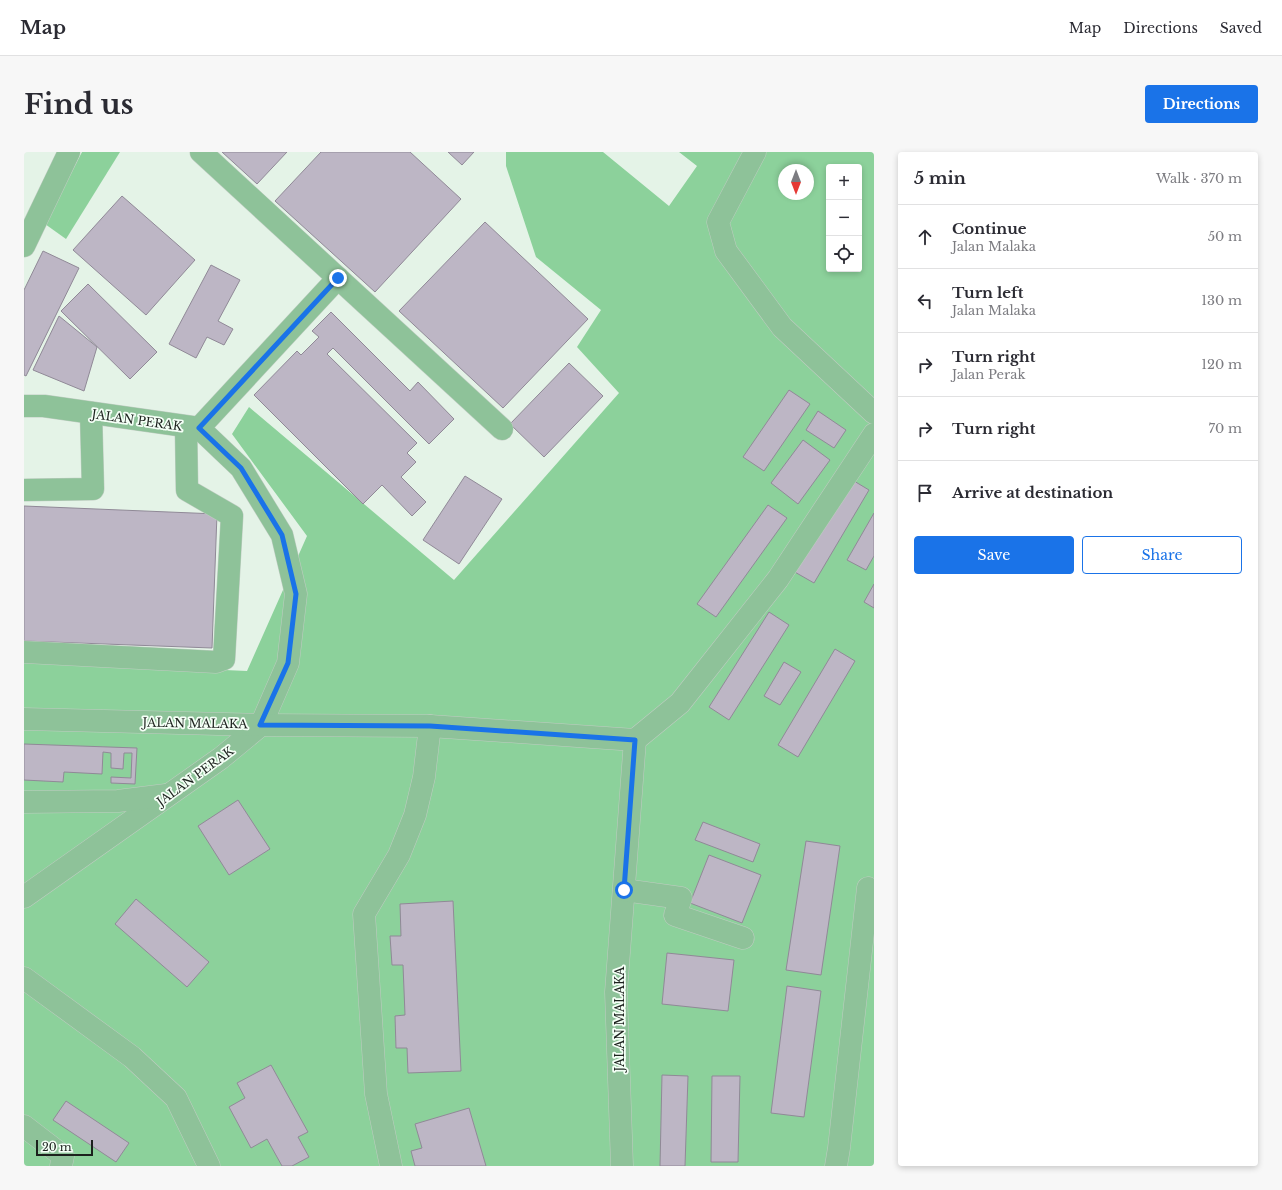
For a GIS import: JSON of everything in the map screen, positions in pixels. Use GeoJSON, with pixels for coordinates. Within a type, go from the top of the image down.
{"type":"FeatureCollection","features":[{"type":"Feature","properties":{"kind":"street"},"geometry":{"type":"LineString","coordinates":[[24,246],[69,152]]}},
{"type":"Feature","properties":{"kind":"street"},"geometry":{"type":"LineString","coordinates":[[201,152],[502,429]]}},
{"type":"Feature","properties":{"kind":"street"},"geometry":{"type":"LineString","coordinates":[[755,152],[718,222],[726,252],[782,327],[874,413]]}},
{"type":"Feature","properties":{"kind":"street"},"geometry":{"type":"LineString","coordinates":[[24,652],[216,662],[224,659],[232,516],[187,490],[192,428],[338,278]]}},
{"type":"Feature","properties":{"kind":"street","name":"JALAN PERAK"},"geometry":{"type":"LineString","coordinates":[[24,406],[44,406],[192,428],[241,468],[282,535],[296,594],[288,663],[260,725],[221,758],[24,897]]}},
{"type":"Feature","properties":{"kind":"street"},"geometry":{"type":"LineString","coordinates":[[24,490],[93,489],[92,413]]}},
{"type":"Feature","properties":{"kind":"street"},"geometry":{"type":"LineString","coordinates":[[635,740],[680,703],[778,579],[874,434]]}},
{"type":"Feature","properties":{"kind":"street","name":"JALAN MALAKA"},"geometry":{"type":"LineString","coordinates":[[24,719],[260,725],[430,726],[635,740],[616,992],[622,1166]]}},
{"type":"Feature","properties":{"kind":"street"},"geometry":{"type":"LineString","coordinates":[[391,1166],[376,1094],[364,914],[399,855],[415,815],[424,777],[430,726]]}},
{"type":"Feature","properties":{"kind":"street"},"geometry":{"type":"LineString","coordinates":[[24,802],[118,801],[171,794]]}},
{"type":"Feature","properties":{"kind":"street"},"geometry":{"type":"LineString","coordinates":[[836,1166],[840,1148],[868,888]]}},
{"type":"Feature","properties":{"kind":"street"},"geometry":{"type":"LineString","coordinates":[[624,890],[681,898],[675,915],[743,938]]}},
{"type":"Feature","properties":{"kind":"street"},"geometry":{"type":"LineString","coordinates":[[24,978],[132,1057],[176,1098],[209,1166]]}},
{"type":"Feature","properties":{"kind":"street"},"geometry":{"type":"LineString","coordinates":[[24,1126],[63,1156],[61,1166]]}},
{"type":"Feature","properties":{"kind":"green space"},"geometry":{"type":"Polygon","coordinates":[[[82,152],[120,152],[66,239],[45,224],[82,152]]]}},
{"type":"Feature","properties":{"kind":"green space"},"geometry":{"type":"Polygon","coordinates":[[[506,152],[603,152],[669,206],[697,166],[679,152],[874,152],[874,1166],[24,1166],[24,661],[247,671],[307,536],[232,434],[249,407],[454,580],[619,393],[577,347],[601,310],[536,257],[506,166],[506,152]]]}},
{"type":"Feature","properties":{"kind":"building"},"geometry":{"type":"Polygon","coordinates":[[[222,152],[287,152],[257,184],[222,152]]]}},
{"type":"Feature","properties":{"kind":"building"},"geometry":{"type":"Polygon","coordinates":[[[321,152],[410,152],[461,199],[375,292],[275,201],[321,152]]]}},
{"type":"Feature","properties":{"kind":"building"},"geometry":{"type":"Polygon","coordinates":[[[448,152],[474,152],[462,165],[448,152]]]}},
{"type":"Feature","properties":{"kind":"building"},"geometry":{"type":"Polygon","coordinates":[[[122,196],[195,260],[146,315],[73,250],[122,196]]]}},
{"type":"Feature","properties":{"kind":"building"},"geometry":{"type":"Polygon","coordinates":[[[485,222],[588,319],[503,408],[399,311],[485,222]]]}},
{"type":"Feature","properties":{"kind":"building"},"geometry":{"type":"Polygon","coordinates":[[[43,251],[79,268],[26,376],[24,375],[24,290],[43,251]]]}},
{"type":"Feature","properties":{"kind":"building"},"geometry":{"type":"Polygon","coordinates":[[[211,265],[240,280],[218,321],[233,329],[224,345],[207,337],[196,358],[169,344],[211,265]]]}},
{"type":"Feature","properties":{"kind":"building"},"geometry":{"type":"Polygon","coordinates":[[[88,284],[157,352],[130,379],[61,311],[88,284]]]}},
{"type":"Feature","properties":{"kind":"building"},"geometry":{"type":"Polygon","coordinates":[[[331,312],[410,391],[418,382],[454,419],[429,444],[333,348],[327,354],[417,443],[407,453],[416,462],[401,477],[426,502],[412,516],[382,485],[363,504],[254,395],[297,351],[301,355],[319,337],[312,331],[331,312]]]}},
{"type":"Feature","properties":{"kind":"building"},"geometry":{"type":"Polygon","coordinates":[[[59,316],[97,347],[84,391],[33,370],[59,316]]]}},
{"type":"Feature","properties":{"kind":"building"},"geometry":{"type":"Polygon","coordinates":[[[569,363],[603,396],[544,457],[510,424],[569,363]]]}},
{"type":"Feature","properties":{"kind":"building"},"geometry":{"type":"Polygon","coordinates":[[[789,390],[810,404],[764,471],[743,457],[789,390]]]}},
{"type":"Feature","properties":{"kind":"building"},"geometry":{"type":"Polygon","coordinates":[[[818,411],[846,430],[834,448],[806,430],[818,411]]]}},
{"type":"Feature","properties":{"kind":"building"},"geometry":{"type":"Polygon","coordinates":[[[803,440],[830,460],[798,504],[771,483],[803,440]]]}},
{"type":"Feature","properties":{"kind":"building"},"geometry":{"type":"Polygon","coordinates":[[[465,476],[502,499],[459,564],[423,540],[465,476]]]}},
{"type":"Feature","properties":{"kind":"building"},"geometry":{"type":"Polygon","coordinates":[[[849,478],[869,490],[814,583],[793,571],[849,478]]]}},
{"type":"Feature","properties":{"kind":"building"},"geometry":{"type":"Polygon","coordinates":[[[768,505],[787,518],[716,617],[697,604],[768,505]]]}},
{"type":"Feature","properties":{"kind":"building"},"geometry":{"type":"Polygon","coordinates":[[[24,506],[217,514],[212,648],[24,641],[24,506]]]}},
{"type":"Feature","properties":{"kind":"building"},"geometry":{"type":"Polygon","coordinates":[[[874,513],[874,556],[866,570],[847,560],[874,513]]]}},
{"type":"Feature","properties":{"kind":"building"},"geometry":{"type":"Polygon","coordinates":[[[874,584],[874,608],[864,602],[874,584]]]}},
{"type":"Feature","properties":{"kind":"building"},"geometry":{"type":"Polygon","coordinates":[[[769,612],[789,625],[729,720],[709,707],[769,612]]]}},
{"type":"Feature","properties":{"kind":"building"},"geometry":{"type":"Polygon","coordinates":[[[835,649],[855,661],[798,757],[778,745],[835,649]]]}},
{"type":"Feature","properties":{"kind":"building"},"geometry":{"type":"Polygon","coordinates":[[[784,662],[801,672],[780,705],[764,696],[784,662]]]}},
{"type":"Feature","properties":{"kind":"building"},"geometry":{"type":"Polygon","coordinates":[[[24,744],[137,748],[135,784],[111,783],[111,777],[131,778],[132,753],[124,753],[123,769],[111,768],[111,753],[103,752],[102,774],[64,772],[63,782],[24,780],[24,744]]]}},
{"type":"Feature","properties":{"kind":"building"},"geometry":{"type":"Polygon","coordinates":[[[238,800],[270,849],[229,875],[198,826],[238,800]]]}},
{"type":"Feature","properties":{"kind":"building"},"geometry":{"type":"Polygon","coordinates":[[[703,822],[760,844],[753,862],[695,840],[703,822]]]}},
{"type":"Feature","properties":{"kind":"building"},"geometry":{"type":"Polygon","coordinates":[[[806,841],[840,846],[821,975],[786,970],[806,841]]]}},
{"type":"Feature","properties":{"kind":"building"},"geometry":{"type":"Polygon","coordinates":[[[709,855],[761,875],[742,923],[690,903],[709,855]]]}},
{"type":"Feature","properties":{"kind":"building"},"geometry":{"type":"Polygon","coordinates":[[[136,899],[209,962],[187,987],[115,924],[136,899]]]}},
{"type":"Feature","properties":{"kind":"building"},"geometry":{"type":"Polygon","coordinates":[[[453,901],[461,1071],[408,1073],[407,1048],[396,1048],[395,1016],[405,1015],[403,965],[392,965],[390,936],[401,936],[400,904],[453,901]]]}},
{"type":"Feature","properties":{"kind":"building"},"geometry":{"type":"Polygon","coordinates":[[[667,953],[734,960],[728,1011],[662,1004],[667,953]]]}},
{"type":"Feature","properties":{"kind":"building"},"geometry":{"type":"Polygon","coordinates":[[[787,986],[821,991],[804,1117],[771,1113],[787,986]]]}},
{"type":"Feature","properties":{"kind":"building"},"geometry":{"type":"Polygon","coordinates":[[[271,1065],[308,1132],[298,1137],[309,1157],[292,1166],[282,1166],[267,1139],[251,1148],[229,1107],[245,1098],[237,1083],[271,1065]]]}},
{"type":"Feature","properties":{"kind":"building"},"geometry":{"type":"Polygon","coordinates":[[[662,1075],[688,1076],[685,1166],[660,1166],[662,1075]]]}},
{"type":"Feature","properties":{"kind":"building"},"geometry":{"type":"Polygon","coordinates":[[[712,1076],[740,1076],[738,1162],[711,1162],[712,1076]]]}},
{"type":"Feature","properties":{"kind":"building"},"geometry":{"type":"Polygon","coordinates":[[[66,1101],[129,1143],[116,1162],[53,1120],[66,1101]]]}},
{"type":"Feature","properties":{"kind":"building"},"geometry":{"type":"Polygon","coordinates":[[[469,1108],[486,1166],[415,1166],[411,1151],[422,1148],[415,1124],[469,1108]]]}},
{"type":"Feature","properties":{"kind":"route"},"geometry":{"type":"LineString","coordinates":[[338,278],[199,428],[241,468],[282,535],[296,594],[288,663],[260,725],[430,726],[635,740],[624,890]]}}]}
